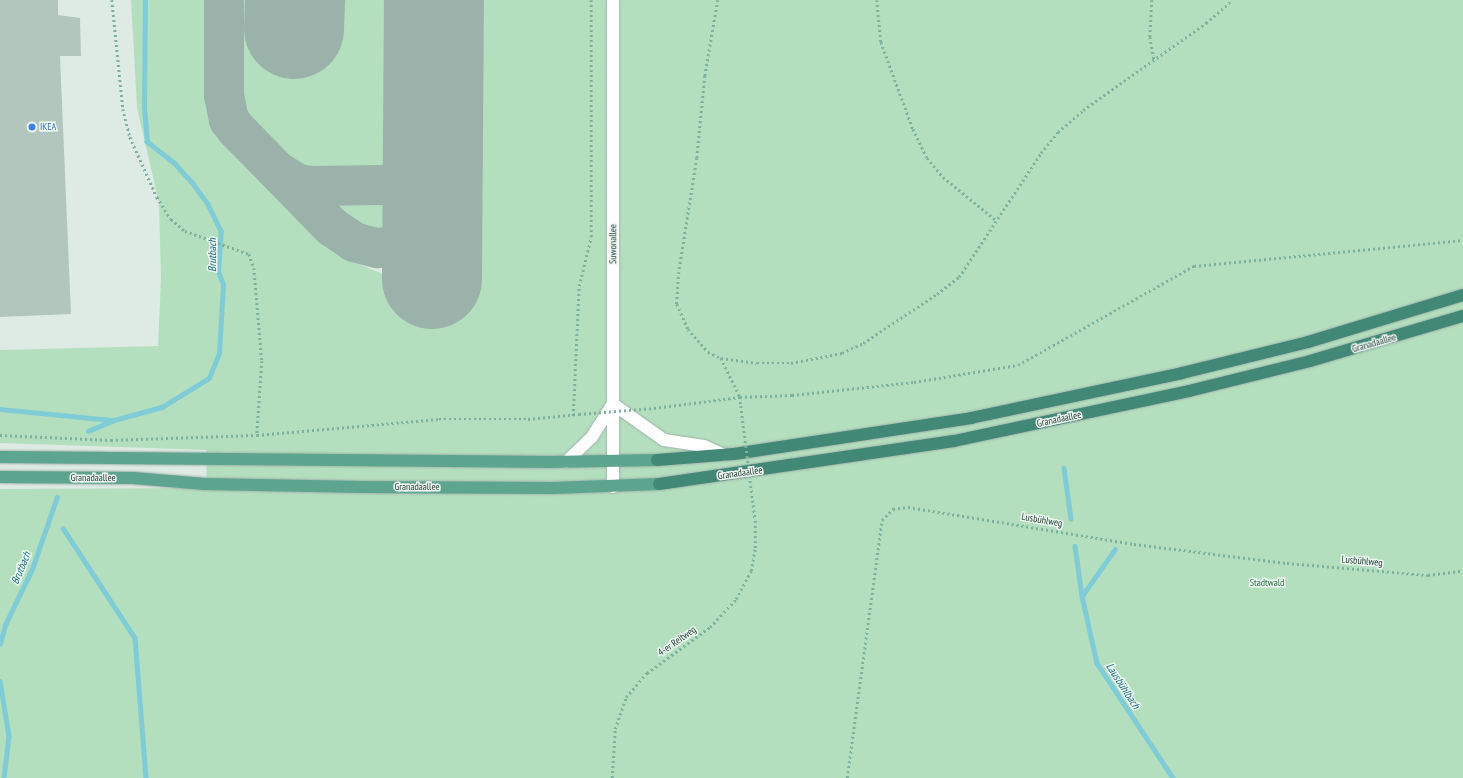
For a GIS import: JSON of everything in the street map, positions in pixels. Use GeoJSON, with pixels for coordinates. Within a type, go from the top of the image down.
{"type":"FeatureCollection","features":[{"type":"Feature","properties":{"kind":"highway","name":"Granadaallee"},"geometry":{"type":"LineString","coordinates":[[657,460],[724,455],[971,418],[1127,385],[1308,342],[1463,295]]}},
{"type":"Feature","properties":{"kind":"highway","name":"Granadaallee"},"geometry":{"type":"LineString","coordinates":[[659,484],[836,460],[970,438],[1189,391],[1310,361],[1463,316]]}},
{"type":"Feature","properties":{"kind":"main road","name":"Granadaallee"},"geometry":{"type":"LineString","coordinates":[[0,457],[566,462],[657,460]]}},
{"type":"Feature","properties":{"kind":"main road","name":"Granadaallee"},"geometry":{"type":"LineString","coordinates":[[0,477],[133,478],[205,484],[362,487],[613,487],[659,484]]}},
{"type":"Feature","properties":{"kind":"street","name":"Suwonallee"},"geometry":{"type":"LineString","coordinates":[[613,0],[613,487]]}},
{"type":"Feature","properties":{"kind":"street"},"geometry":{"type":"LineString","coordinates":[[566,462],[592,437],[613,404],[664,440],[704,446],[724,455]]}},
{"type":"Feature","properties":{"kind":"path"},"geometry":{"type":"LineString","coordinates":[[112,0],[123,109],[130,137],[144,172],[171,219],[185,231],[209,241],[249,254],[254,268],[262,361],[257,435]]}},
{"type":"Feature","properties":{"kind":"path"},"geometry":{"type":"LineString","coordinates":[[573,416],[579,286],[591,237],[591,0]]}},
{"type":"Feature","properties":{"kind":"path"},"geometry":{"type":"LineString","coordinates":[[718,0],[705,76],[697,158],[679,272],[677,304],[688,328],[708,352],[721,358],[757,363],[791,363],[821,359],[849,350],[959,277],[996,220],[1058,132],[1083,110],[1206,23],[1232,0]]}},
{"type":"Feature","properties":{"kind":"path"},"geometry":{"type":"LineString","coordinates":[[877,0],[881,42],[912,129],[927,158],[943,177],[996,220]]}},
{"type":"Feature","properties":{"kind":"path"},"geometry":{"type":"LineString","coordinates":[[1152,0],[1150,37],[1154,60]]}},
{"type":"Feature","properties":{"kind":"path"},"geometry":{"type":"LineString","coordinates":[[0,435],[111,440],[257,435],[439,419],[528,419],[573,416],[579,414],[654,408],[740,397],[792,395],[914,382],[1018,365],[1194,266],[1463,240]]}},
{"type":"Feature","properties":{"kind":"path","name":"4-er Reitweg"},"geometry":{"type":"LineString","coordinates":[[612,778],[615,729],[626,697],[647,672],[695,640],[726,612],[736,599],[751,571],[755,548],[756,518],[740,397],[721,358]]}},
{"type":"Feature","properties":{"kind":"path","name":"Lusbühlweg"},"geometry":{"type":"LineString","coordinates":[[847,778],[882,520],[893,509],[908,507],[1134,544],[1287,563],[1428,575],[1463,571]]}},
{"type":"Feature","properties":{"kind":"green space","name":"Stadtwald"},"geometry":{"type":"Polygon","coordinates":[[[131,0],[216,0],[216,104],[218,116],[226,132],[359,264],[400,281],[465,281],[466,0],[1463,0],[1463,778],[0,778],[0,489],[206,488],[207,450],[0,443],[0,350],[158,346],[161,279],[159,203],[137,108],[131,0]]]}},
{"type":"Feature","properties":{"kind":"green space"},"geometry":{"type":"Polygon","coordinates":[[[234,0],[401,0],[401,155],[386,175],[369,182],[309,181],[298,178],[287,171],[240,121],[235,111],[234,103],[234,0]]]}},
{"type":"Feature","properties":{"kind":"green space"},"geometry":{"type":"Polygon","coordinates":[[[330,196],[396,197],[399,210],[383,229],[372,234],[357,234],[348,230],[325,208],[324,198],[330,196]]]}},
{"type":"Feature","properties":{"kind":"building","name":"IKEA"},"geometry":{"type":"Polygon","coordinates":[[[0,0],[58,0],[58,15],[80,18],[81,56],[60,56],[71,314],[0,317],[0,0]]]}},
{"type":"Feature","properties":{"kind":"waterway","name":"Brutbach"},"geometry":{"type":"LineString","coordinates":[[88,431],[114,420],[162,407],[209,378],[219,353],[223,285],[218,271],[221,232],[208,205],[191,182],[175,164],[147,142],[144,108],[145,0]]}},
{"type":"Feature","properties":{"kind":"waterway"},"geometry":{"type":"LineString","coordinates":[[0,409],[113,420]]}},
{"type":"Feature","properties":{"kind":"waterway","name":"Lausbühlbach"},"geometry":{"type":"LineString","coordinates":[[1064,468],[1071,519]]}},
{"type":"Feature","properties":{"kind":"waterway","name":"Brutbach"},"geometry":{"type":"LineString","coordinates":[[0,644],[5,625],[32,569],[57,497]]}},
{"type":"Feature","properties":{"kind":"waterway"},"geometry":{"type":"LineString","coordinates":[[63,528],[135,638],[146,778]]}},
{"type":"Feature","properties":{"kind":"waterway","name":"Lausbühlbach"},"geometry":{"type":"LineString","coordinates":[[1075,546],[1082,596],[1097,663],[1173,778]]}},
{"type":"Feature","properties":{"kind":"waterway"},"geometry":{"type":"LineString","coordinates":[[1082,596],[1115,549]]}},
{"type":"Feature","properties":{"kind":"waterway","name":"Brutbach"},"geometry":{"type":"LineString","coordinates":[[0,681],[9,736],[4,778]]}},
{"type":"Feature","properties":{"kind":"taxiway"},"geometry":{"type":"LineString","coordinates":[[224,0],[224,95],[229,120],[236,129],[332,227],[354,242],[377,248],[398,246],[415,236],[433,215]]}},
{"type":"Feature","properties":{"kind":"taxiway"},"geometry":{"type":"LineString","coordinates":[[280,173],[298,184],[312,186],[384,185],[402,179],[419,166],[426,156],[433,134]]}},
{"type":"Feature","properties":{"kind":"runway"},"geometry":{"type":"LineString","coordinates":[[294,29],[295,0]]}},
{"type":"Feature","properties":{"kind":"runway"},"geometry":{"type":"LineString","coordinates":[[432,279],[434,0]]}},
{"type":"Feature","properties":{"kind":"place","name":"IKEA"},"geometry":{"type":"Point","coordinates":[32,127]}}]}
